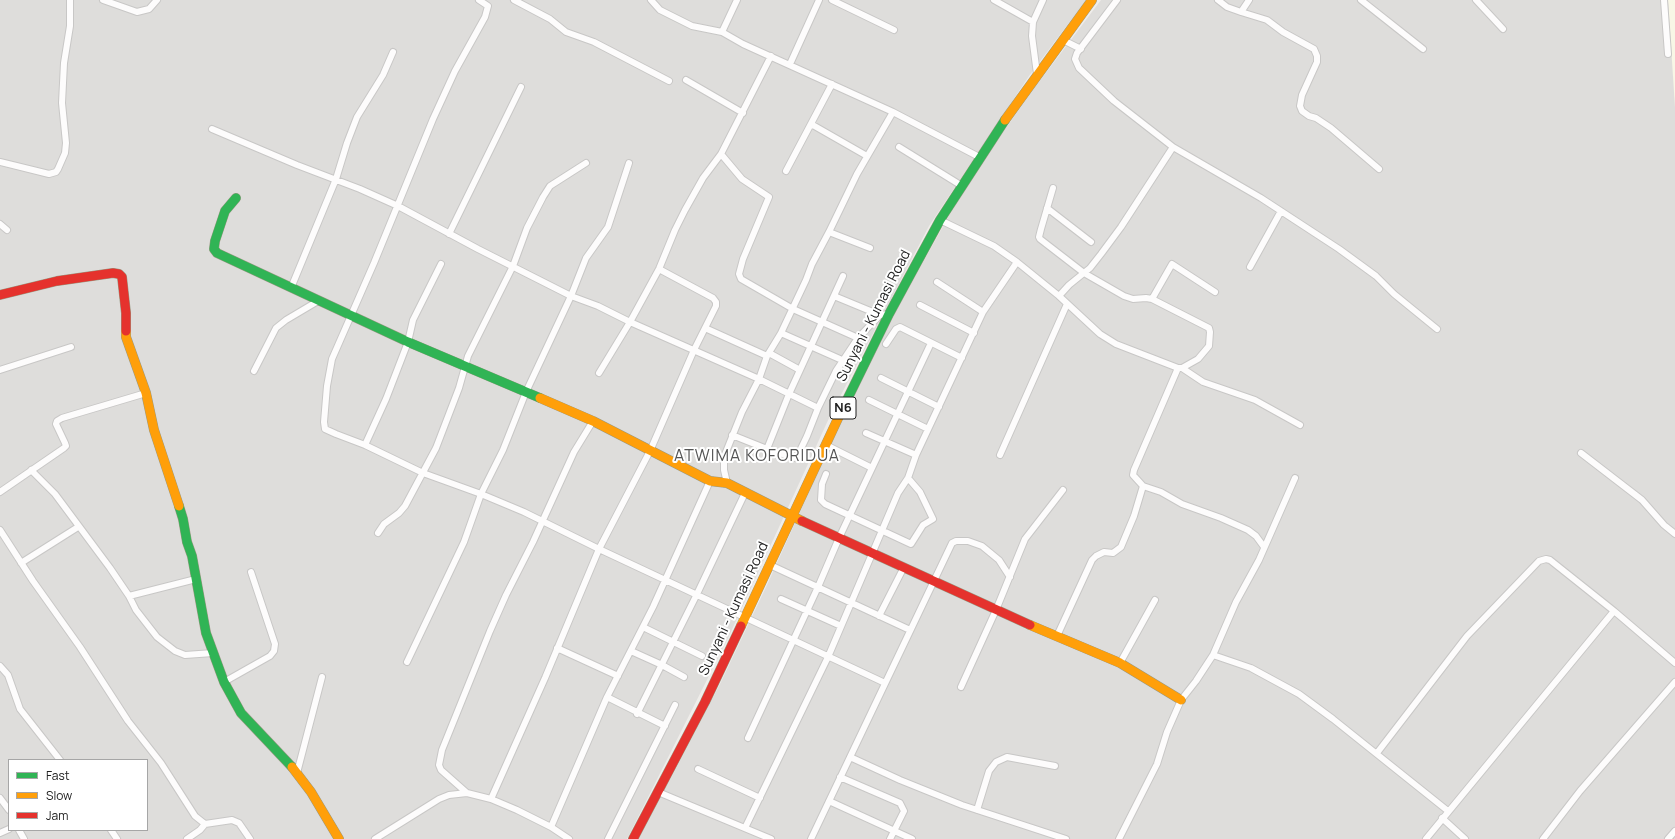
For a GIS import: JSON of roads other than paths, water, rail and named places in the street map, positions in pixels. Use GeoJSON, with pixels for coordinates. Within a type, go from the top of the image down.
{"type":"FeatureCollection","features":[{"type":"Feature","properties":{"kind":"street"},"geometry":{"type":"LineString","coordinates":[[0,162],[49,174],[56,172],[58,169],[65,152],[66,142],[62,103],[64,62],[70,26],[70,0]]}},
{"type":"Feature","properties":{"kind":"street"},"geometry":{"type":"LineString","coordinates":[[103,0],[138,12],[149,9],[157,0]]}},
{"type":"Feature","properties":{"kind":"street"},"geometry":{"type":"LineString","coordinates":[[479,0],[488,6]]}},
{"type":"Feature","properties":{"kind":"street"},"geometry":{"type":"LineString","coordinates":[[492,0],[488,6],[485,17],[455,71],[433,119],[398,206],[332,359],[327,386],[324,422],[325,428],[329,432],[365,445],[422,473],[482,494],[524,512],[542,522],[885,683]]}},
{"type":"Feature","properties":{"kind":"street"},"geometry":{"type":"LineString","coordinates":[[514,0],[550,20],[566,32],[594,42],[669,81]]}},
{"type":"Feature","properties":{"kind":"street"},"geometry":{"type":"LineString","coordinates":[[651,0],[660,10],[692,26],[722,32],[893,112],[981,158]]}},
{"type":"Feature","properties":{"kind":"street"},"geometry":{"type":"LineString","coordinates":[[722,32],[737,0]]}},
{"type":"Feature","properties":{"kind":"street"},"geometry":{"type":"LineString","coordinates":[[790,64],[819,0]]}},
{"type":"Feature","properties":{"kind":"street"},"geometry":{"type":"LineString","coordinates":[[832,0],[894,30]]}},
{"type":"Feature","properties":{"kind":"street"},"geometry":{"type":"LineString","coordinates":[[994,0],[1033,22]]}},
{"type":"Feature","properties":{"kind":"street"},"geometry":{"type":"LineString","coordinates":[[1037,74],[1031,41],[1033,22],[1043,0]]}},
{"type":"Feature","properties":{"kind":"street","name":"Sunyani - Kumasi Road"},"geometry":{"type":"LineString","coordinates":[[633,839],[705,702],[746,617],[793,518],[884,314],[962,186],[1037,74],[1092,0]]}},
{"type":"Feature","properties":{"kind":"street"},"geometry":{"type":"LineString","coordinates":[[1117,0],[1081,49],[1076,53],[1075,59],[1079,68],[1114,101],[1173,147],[1281,211],[1339,249],[1376,276],[1394,294],[1437,329]]}},
{"type":"Feature","properties":{"kind":"street"},"geometry":{"type":"LineString","coordinates":[[1218,0],[1227,7],[1267,20],[1283,32],[1314,49],[1317,56],[1317,62],[1303,91],[1300,106],[1302,111],[1331,128],[1379,170]]}},
{"type":"Feature","properties":{"kind":"street"},"geometry":{"type":"LineString","coordinates":[[1241,12],[1249,0]]}},
{"type":"Feature","properties":{"kind":"street"},"geometry":{"type":"LineString","coordinates":[[1361,0],[1423,48]]}},
{"type":"Feature","properties":{"kind":"street"},"geometry":{"type":"LineString","coordinates":[[1476,0],[1503,29]]}},
{"type":"Feature","properties":{"kind":"street"},"geometry":{"type":"LineString","coordinates":[[1664,0],[1668,54]]}},
{"type":"Feature","properties":{"kind":"street"},"geometry":{"type":"LineString","coordinates":[[1063,40],[1081,49]]}},
{"type":"Feature","properties":{"kind":"street"},"geometry":{"type":"LineString","coordinates":[[291,288],[336,179],[357,117],[383,75],[393,52]]}},
{"type":"Feature","properties":{"kind":"street"},"geometry":{"type":"LineString","coordinates":[[599,373],[630,322],[659,268],[685,210],[704,178],[721,154],[771,56]]}},
{"type":"Feature","properties":{"kind":"street"},"geometry":{"type":"LineString","coordinates":[[686,80],[743,113]]}},
{"type":"Feature","properties":{"kind":"street"},"geometry":{"type":"LineString","coordinates":[[786,171],[832,84]]}},
{"type":"Feature","properties":{"kind":"street"},"geometry":{"type":"LineString","coordinates":[[449,234],[521,87]]}},
{"type":"Feature","properties":{"kind":"street"},"geometry":{"type":"LineString","coordinates":[[727,483],[724,470],[724,457],[732,435],[759,379],[768,354],[781,333],[812,264],[867,156],[893,112]]}},
{"type":"Feature","properties":{"kind":"street"},"geometry":{"type":"LineString","coordinates":[[811,124],[867,156]]}},
{"type":"Feature","properties":{"kind":"street"},"geometry":{"type":"LineString","coordinates":[[212,129],[297,165],[336,179],[398,206],[449,234],[571,296],[598,306],[630,322],[759,379],[818,408]]}},
{"type":"Feature","properties":{"kind":"street"},"geometry":{"type":"LineString","coordinates":[[900,147],[962,186]]}},
{"type":"Feature","properties":{"kind":"street"},"geometry":{"type":"LineString","coordinates":[[1059,296],[1069,285],[1084,273],[1101,254],[1121,227],[1173,147]]}},
{"type":"Feature","properties":{"kind":"street"},"geometry":{"type":"LineString","coordinates":[[721,154],[742,179],[769,197],[743,258],[739,277],[740,279],[793,308],[858,338]]}},
{"type":"Feature","properties":{"kind":"street"},"geometry":{"type":"LineString","coordinates":[[378,533],[384,524],[399,513],[404,506],[446,424],[472,347],[512,266],[529,222],[550,186],[586,163]]}},
{"type":"Feature","properties":{"kind":"street"},"geometry":{"type":"LineString","coordinates":[[407,662],[464,542],[482,494],[503,450],[526,392],[571,296],[586,258],[608,227],[629,163]]}},
{"type":"Feature","properties":{"kind":"street"},"geometry":{"type":"LineString","coordinates":[[1053,188],[1039,237],[1040,239],[1084,273],[1124,296],[1133,299],[1146,298],[1152,300],[1209,328],[1209,346],[1198,359],[1180,368],[1134,470],[1134,475],[1143,486],[1161,492],[1182,504],[1221,518],[1248,530],[1256,536],[1264,547]]}},
{"type":"Feature","properties":{"kind":"street"},"geometry":{"type":"LineString","coordinates":[[236,198],[225,211],[215,241],[214,249],[217,253],[408,342],[593,421],[710,481],[727,483],[793,518],[872,552],[996,610],[1120,663],[1181,700]]}},
{"type":"Feature","properties":{"kind":"street"},"geometry":{"type":"LineString","coordinates":[[1047,208],[1091,242]]}},
{"type":"Feature","properties":{"kind":"street"},"geometry":{"type":"LineString","coordinates":[[1250,267],[1281,211]]}},
{"type":"Feature","properties":{"kind":"street"},"geometry":{"type":"LineString","coordinates":[[940,220],[994,246],[1017,262],[1059,296],[1100,334],[1108,339],[1128,350],[1180,368],[1203,382],[1255,400],[1300,424]]}},
{"type":"Feature","properties":{"kind":"street"},"geometry":{"type":"LineString","coordinates":[[0,224],[7,230]]}},
{"type":"Feature","properties":{"kind":"street"},"geometry":{"type":"LineString","coordinates":[[829,232],[870,248]]}},
{"type":"Feature","properties":{"kind":"street"},"geometry":{"type":"LineString","coordinates":[[745,828],[828,657],[898,493],[908,478],[916,455],[983,312],[1017,262]]}},
{"type":"Feature","properties":{"kind":"street"},"geometry":{"type":"LineString","coordinates":[[365,445],[386,399],[408,342],[413,320],[441,264]]}},
{"type":"Feature","properties":{"kind":"street"},"geometry":{"type":"LineString","coordinates":[[1152,300],[1172,264],[1215,292]]}},
{"type":"Feature","properties":{"kind":"street"},"geometry":{"type":"LineString","coordinates":[[491,799],[599,549],[650,451],[694,350],[716,306],[716,302],[712,298],[659,268]]}},
{"type":"Feature","properties":{"kind":"street"},"geometry":{"type":"LineString","coordinates":[[0,295],[57,281],[113,273],[119,274],[122,277],[126,313],[126,337],[146,393],[154,430],[183,518],[206,633],[224,682],[241,713],[297,773],[311,792],[340,839]]}},
{"type":"Feature","properties":{"kind":"street"},"geometry":{"type":"LineString","coordinates":[[767,449],[789,394],[843,276]]}},
{"type":"Feature","properties":{"kind":"street"},"geometry":{"type":"LineString","coordinates":[[937,282],[983,312]]}},
{"type":"Feature","properties":{"kind":"street"},"geometry":{"type":"LineString","coordinates":[[732,435],[791,458],[796,457],[842,360],[858,338],[884,314],[834,296]]}},
{"type":"Feature","properties":{"kind":"street"},"geometry":{"type":"LineString","coordinates":[[254,371],[276,328],[286,320],[318,301]]}},
{"type":"Feature","properties":{"kind":"street"},"geometry":{"type":"LineString","coordinates":[[1000,455],[1067,304]]}},
{"type":"Feature","properties":{"kind":"street"},"geometry":{"type":"LineString","coordinates":[[920,305],[974,333]]}},
{"type":"Feature","properties":{"kind":"street"},"geometry":{"type":"LineString","coordinates":[[886,344],[896,329],[900,327],[962,358]]}},
{"type":"Feature","properties":{"kind":"street"},"geometry":{"type":"LineString","coordinates":[[705,328],[768,354],[800,370]]}},
{"type":"Feature","properties":{"kind":"street"},"geometry":{"type":"LineString","coordinates":[[781,333],[842,360]]}},
{"type":"Feature","properties":{"kind":"street"},"geometry":{"type":"LineString","coordinates":[[748,738],[839,538],[931,343]]}},
{"type":"Feature","properties":{"kind":"street"},"geometry":{"type":"LineString","coordinates":[[0,370],[71,347]]}},
{"type":"Feature","properties":{"kind":"street"},"geometry":{"type":"LineString","coordinates":[[881,378],[939,407]]}},
{"type":"Feature","properties":{"kind":"street"},"geometry":{"type":"LineString","coordinates":[[0,492],[66,446],[56,424],[57,421],[62,418],[146,393]]}},
{"type":"Feature","properties":{"kind":"street"},"geometry":{"type":"LineString","coordinates":[[869,400],[928,429]]}},
{"type":"Feature","properties":{"kind":"street"},"geometry":{"type":"LineString","coordinates":[[467,793],[441,770],[439,765],[442,750],[490,631],[574,452],[593,421]]}},
{"type":"Feature","properties":{"kind":"street"},"geometry":{"type":"LineString","coordinates":[[866,433],[916,455]]}},
{"type":"Feature","properties":{"kind":"street"},"geometry":{"type":"LineString","coordinates":[[826,445],[872,468]]}},
{"type":"Feature","properties":{"kind":"street"},"geometry":{"type":"LineString","coordinates":[[1581,453],[1642,500],[1664,525],[1675,534]]}},
{"type":"Feature","properties":{"kind":"street"},"geometry":{"type":"LineString","coordinates":[[31,470],[51,490],[129,596],[136,610],[146,624],[157,637],[174,651],[185,655],[213,653]]}},
{"type":"Feature","properties":{"kind":"street"},"geometry":{"type":"LineString","coordinates":[[826,474],[822,484],[821,500],[825,504],[911,544],[923,525],[933,520],[920,492],[908,478]]}},
{"type":"Feature","properties":{"kind":"street"},"geometry":{"type":"LineString","coordinates":[[1120,839],[1157,764],[1167,732],[1181,700],[1196,681],[1213,655],[1236,602],[1264,547],[1294,478]]}},
{"type":"Feature","properties":{"kind":"street"},"geometry":{"type":"LineString","coordinates":[[551,827],[607,697],[665,580],[710,481]]}},
{"type":"Feature","properties":{"kind":"street"},"geometry":{"type":"LineString","coordinates":[[1057,636],[1092,560],[1104,552],[1113,553],[1122,547],[1134,516],[1143,486]]}},
{"type":"Feature","properties":{"kind":"street"},"geometry":{"type":"LineString","coordinates":[[961,687],[996,610],[1025,539],[1063,490]]}},
{"type":"Feature","properties":{"kind":"street"},"geometry":{"type":"LineString","coordinates":[[637,714],[674,642],[745,493]]}},
{"type":"Feature","properties":{"kind":"street"},"geometry":{"type":"LineString","coordinates":[[21,563],[78,526]]}},
{"type":"Feature","properties":{"kind":"street"},"geometry":{"type":"LineString","coordinates":[[0,530],[128,722],[161,763],[195,816],[205,824]]}},
{"type":"Feature","properties":{"kind":"street"},"geometry":{"type":"LineString","coordinates":[[811,839],[910,630],[935,582],[952,543],[956,541],[968,541],[982,546],[999,560],[1010,577]]}},
{"type":"Feature","properties":{"kind":"street"},"geometry":{"type":"LineString","coordinates":[[1377,753],[1484,616],[1539,561],[1546,559],[1550,560],[1675,662]]}},
{"type":"Feature","properties":{"kind":"street"},"geometry":{"type":"LineString","coordinates":[[770,565],[910,630]]}},
{"type":"Feature","properties":{"kind":"street"},"geometry":{"type":"LineString","coordinates":[[879,616],[904,567]]}},
{"type":"Feature","properties":{"kind":"street"},"geometry":{"type":"LineString","coordinates":[[224,682],[270,656],[274,651],[275,644],[251,572]]}},
{"type":"Feature","properties":{"kind":"street"},"geometry":{"type":"LineString","coordinates":[[129,596],[196,579]]}},
{"type":"Feature","properties":{"kind":"street"},"geometry":{"type":"LineString","coordinates":[[781,599],[841,626]]}},
{"type":"Feature","properties":{"kind":"street"},"geometry":{"type":"LineString","coordinates":[[1120,663],[1155,600]]}},
{"type":"Feature","properties":{"kind":"street"},"geometry":{"type":"LineString","coordinates":[[1426,839],[1614,611]]}},
{"type":"Feature","properties":{"kind":"street"},"geometry":{"type":"LineString","coordinates":[[643,626],[702,656]]}},
{"type":"Feature","properties":{"kind":"street"},"geometry":{"type":"LineString","coordinates":[[557,648],[618,676]]}},
{"type":"Feature","properties":{"kind":"street"},"geometry":{"type":"LineString","coordinates":[[631,651],[684,677]]}},
{"type":"Feature","properties":{"kind":"street"},"geometry":{"type":"LineString","coordinates":[[1213,655],[1258,671],[1299,694],[1377,753],[1448,811]]}},
{"type":"Feature","properties":{"kind":"street"},"geometry":{"type":"LineString","coordinates":[[0,666],[8,675],[20,709],[59,759]]}},
{"type":"Feature","properties":{"kind":"street"},"geometry":{"type":"LineString","coordinates":[[297,773],[322,676]]}},
{"type":"Feature","properties":{"kind":"street"},"geometry":{"type":"LineString","coordinates":[[1543,839],[1580,792],[1675,682]]}},
{"type":"Feature","properties":{"kind":"street"},"geometry":{"type":"LineString","coordinates":[[607,697],[637,714],[665,726]]}},
{"type":"Feature","properties":{"kind":"street"},"geometry":{"type":"LineString","coordinates":[[608,839],[675,705]]}},
{"type":"Feature","properties":{"kind":"street"},"geometry":{"type":"LineString","coordinates":[[850,757],[900,780],[977,810],[1066,839]]}},
{"type":"Feature","properties":{"kind":"street"},"geometry":{"type":"LineString","coordinates":[[977,810],[989,771],[996,762],[1007,757],[1055,766]]}},
{"type":"Feature","properties":{"kind":"street"},"geometry":{"type":"LineString","coordinates":[[698,769],[760,798]]}},
{"type":"Feature","properties":{"kind":"street"},"geometry":{"type":"LineString","coordinates":[[840,778],[900,803],[904,811],[890,839]]}},
{"type":"Feature","properties":{"kind":"street"},"geometry":{"type":"LineString","coordinates":[[658,792],[771,839]]}},
{"type":"Feature","properties":{"kind":"street"},"geometry":{"type":"LineString","coordinates":[[375,839],[439,800],[449,795],[467,793],[491,799],[551,827],[569,839]]}},
{"type":"Feature","properties":{"kind":"street"},"geometry":{"type":"LineString","coordinates":[[0,798],[8,809]]}},
{"type":"Feature","properties":{"kind":"street"},"geometry":{"type":"LineString","coordinates":[[829,801],[912,839]]}},
{"type":"Feature","properties":{"kind":"street"},"geometry":{"type":"LineString","coordinates":[[1442,818],[1465,839]]}},
{"type":"Feature","properties":{"kind":"street"},"geometry":{"type":"LineString","coordinates":[[187,839],[205,824],[232,820],[239,823],[250,839]]}},
{"type":"Feature","properties":{"kind":"street"},"geometry":{"type":"LineString","coordinates":[[1668,839],[1675,831]]}},
{"type":"Feature","properties":{"kind":"district","name":"ATWIMA KOFORIDUA"},"geometry":{"type":"Point","coordinates":[757,457]}}]}
